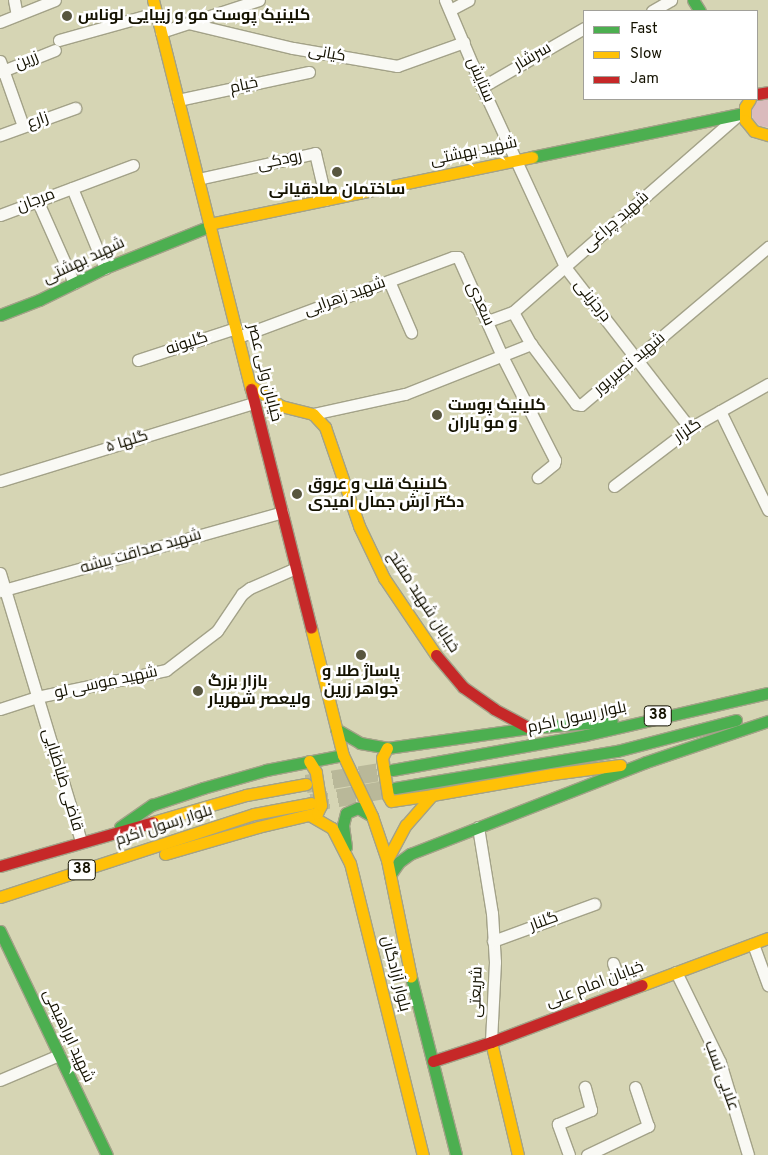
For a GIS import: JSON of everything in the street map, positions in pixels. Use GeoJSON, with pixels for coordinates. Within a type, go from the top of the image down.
{"type":"FeatureCollection","features":[{"type":"Feature","properties":{"kind":"main road","name":"خیابان ولی عصر"},"geometry":{"type":"LineString","coordinates":[[153,0],[336,729],[343,755],[372,816]]}},
{"type":"Feature","properties":{"kind":"main road"},"geometry":{"type":"LineString","coordinates":[[749,100],[742,113],[745,120],[754,131],[768,134]]}},
{"type":"Feature","properties":{"kind":"main road","name":"شهید بهشتی"},"geometry":{"type":"LineString","coordinates":[[0,315],[105,268],[210,225],[742,113]]}},
{"type":"Feature","properties":{"kind":"main road"},"geometry":{"type":"LineString","coordinates":[[250,385],[281,406],[313,414]]}},
{"type":"Feature","properties":{"kind":"main road","name":"خیابان شهید مفتح"},"geometry":{"type":"LineString","coordinates":[[313,414],[325,427],[359,526],[384,578],[436,656],[463,687],[494,709],[529,728]]}},
{"type":"Feature","properties":{"kind":"main road","name":"بلوار رسول اکرم"},"geometry":{"type":"LineString","coordinates":[[392,770],[586,735],[768,693]]}},
{"type":"Feature","properties":{"kind":"main road","name":"38"},"geometry":{"type":"LineString","coordinates":[[395,788],[617,751],[768,713]]}},
{"type":"Feature","properties":{"kind":"main road"},"geometry":{"type":"LineString","coordinates":[[336,729],[360,743],[387,748],[593,721],[640,721]]}},
{"type":"Feature","properties":{"kind":"main road"},"geometry":{"type":"LineString","coordinates":[[390,875],[399,862],[410,854],[646,762],[768,721]]}},
{"type":"Feature","properties":{"kind":"main road"},"geometry":{"type":"LineString","coordinates":[[387,748],[382,758],[388,796],[391,801],[396,802],[552,774],[646,762]]}},
{"type":"Feature","properties":{"kind":"main road"},"geometry":{"type":"LineString","coordinates":[[110,834],[152,805],[242,776],[343,755]]}},
{"type":"Feature","properties":{"kind":"main road"},"geometry":{"type":"LineString","coordinates":[[115,859],[148,857],[188,848],[258,827],[311,816],[317,813],[321,804],[314,767],[309,761]]}},
{"type":"Feature","properties":{"kind":"main road","name":"بلوار رسول اکرم"},"geometry":{"type":"LineString","coordinates":[[0,866],[246,795],[306,784]]}},
{"type":"Feature","properties":{"kind":"main road"},"geometry":{"type":"LineString","coordinates":[[387,860],[406,825],[432,796]]}},
{"type":"Feature","properties":{"kind":"main road","name":"بلوار رسول اکرم"},"geometry":{"type":"LineString","coordinates":[[0,897],[254,814],[311,803]]}},
{"type":"Feature","properties":{"kind":"main road"},"geometry":{"type":"LineString","coordinates":[[350,863],[344,832],[346,813],[352,808],[358,808],[372,816]]}},
{"type":"Feature","properties":{"kind":"main road","name":"بلوار آزادگان"},"geometry":{"type":"LineString","coordinates":[[311,816],[332,828],[350,863],[423,1155]]}},
{"type":"Feature","properties":{"kind":"main road","name":"بلوار آزادگان"},"geometry":{"type":"LineString","coordinates":[[372,816],[387,860],[408,967],[456,1155]]}},
{"type":"Feature","properties":{"kind":"main road","name":"شهید ابراهیمی"},"geometry":{"type":"LineString","coordinates":[[0,930],[107,1155]]}},
{"type":"Feature","properties":{"kind":"main road","name":"خیابان امام علی"},"geometry":{"type":"LineString","coordinates":[[433,1061],[491,1042],[768,938]]}},
{"type":"Feature","properties":{"kind":"main road","name":"شریعتی"},"geometry":{"type":"LineString","coordinates":[[491,1042],[505,1108],[518,1155]]}},
{"type":"Feature","properties":{"kind":"street"},"geometry":{"type":"LineString","coordinates":[[14,0],[17,15]]}},
{"type":"Feature","properties":{"kind":"street"},"geometry":{"type":"LineString","coordinates":[[0,22],[55,0]]}},
{"type":"Feature","properties":{"kind":"street"},"geometry":{"type":"LineString","coordinates":[[161,32],[259,0]]}},
{"type":"Feature","properties":{"kind":"street"},"geometry":{"type":"LineString","coordinates":[[448,5],[468,0]]}},
{"type":"Feature","properties":{"kind":"street"},"geometry":{"type":"LineString","coordinates":[[654,10],[671,0]]}},
{"type":"Feature","properties":{"kind":"street","name":"ستایش"},"geometry":{"type":"LineString","coordinates":[[448,5],[482,87],[516,160]]}},
{"type":"Feature","properties":{"kind":"street","name":"زرین"},"geometry":{"type":"LineString","coordinates":[[1,68],[57,45],[156,13]]}},
{"type":"Feature","properties":{"kind":"street","name":"کیانی"},"geometry":{"type":"LineString","coordinates":[[188,24],[293,48],[397,66],[464,42]]}},
{"type":"Feature","properties":{"kind":"street","name":"سرشار"},"geometry":{"type":"LineString","coordinates":[[482,87],[583,29]]}},
{"type":"Feature","properties":{"kind":"street"},"geometry":{"type":"LineString","coordinates":[[1,68],[23,126]]}},
{"type":"Feature","properties":{"kind":"street","name":"خیام"},"geometry":{"type":"LineString","coordinates":[[178,100],[309,72]]}},
{"type":"Feature","properties":{"kind":"street","name":"زارع"},"geometry":{"type":"LineString","coordinates":[[0,135],[75,108]]}},
{"type":"Feature","properties":{"kind":"street","name":"شهید چراغی"},"geometry":{"type":"LineString","coordinates":[[488,320],[513,312],[742,113]]}},
{"type":"Feature","properties":{"kind":"street","name":"رودکی"},"geometry":{"type":"LineString","coordinates":[[198,179],[315,153],[326,200]]}},
{"type":"Feature","properties":{"kind":"street","name":"درجزینی"},"geometry":{"type":"LineString","coordinates":[[516,160],[565,267],[690,428]]}},
{"type":"Feature","properties":{"kind":"street"},"geometry":{"type":"LineString","coordinates":[[105,268],[72,188],[133,165]]}},
{"type":"Feature","properties":{"kind":"street","name":"مرجان"},"geometry":{"type":"LineString","coordinates":[[0,215],[72,188]]}},
{"type":"Feature","properties":{"kind":"street"},"geometry":{"type":"LineString","coordinates":[[37,200],[74,283]]}},
{"type":"Feature","properties":{"kind":"street","name":"شهید نصیرپور"},"geometry":{"type":"LineString","coordinates":[[513,312],[532,344],[578,405],[581,405],[637,360],[710,294],[768,247]]}},
{"type":"Feature","properties":{"kind":"street","name":"شهید زهرایی"},"geometry":{"type":"LineString","coordinates":[[237,333],[389,281],[452,257]]}},
{"type":"Feature","properties":{"kind":"street","name":"سعدی"},"geometry":{"type":"LineString","coordinates":[[452,257],[461,259],[502,356],[555,460],[554,464],[538,477]]}},
{"type":"Feature","properties":{"kind":"street"},"geometry":{"type":"LineString","coordinates":[[389,281],[411,332]]}},
{"type":"Feature","properties":{"kind":"street","name":"گلپونه"},"geometry":{"type":"LineString","coordinates":[[138,360],[237,333]]}},
{"type":"Feature","properties":{"kind":"street"},"geometry":{"type":"LineString","coordinates":[[313,414],[405,394],[532,344]]}},
{"type":"Feature","properties":{"kind":"street","name":"گلزار"},"geometry":{"type":"LineString","coordinates":[[614,486],[690,428],[768,384]]}},
{"type":"Feature","properties":{"kind":"street","name":"گلها ۵"},"geometry":{"type":"LineString","coordinates":[[0,481],[254,403]]}},
{"type":"Feature","properties":{"kind":"street"},"geometry":{"type":"LineString","coordinates":[[720,411],[768,510]]}},
{"type":"Feature","properties":{"kind":"street","name":"شهید صداقت پیشه"},"geometry":{"type":"LineString","coordinates":[[3,590],[282,512]]}},
{"type":"Feature","properties":{"kind":"street","name":"شهید موسی لو"},"geometry":{"type":"LineString","coordinates":[[0,709],[37,697],[166,670],[217,631],[242,594],[250,588],[296,568]]}},
{"type":"Feature","properties":{"kind":"street","name":"قاضی طباطبایی"},"geometry":{"type":"LineString","coordinates":[[0,573],[3,590],[81,842]]}},
{"type":"Feature","properties":{"kind":"street","name":"شریعتی"},"geometry":{"type":"LineString","coordinates":[[478,827],[492,913],[494,990],[491,1042]]}},
{"type":"Feature","properties":{"kind":"street","name":"گلنار"},"geometry":{"type":"LineString","coordinates":[[493,941],[594,904]]}},
{"type":"Feature","properties":{"kind":"street"},"geometry":{"type":"LineString","coordinates":[[753,944],[768,986]]}},
{"type":"Feature","properties":{"kind":"street"},"geometry":{"type":"LineString","coordinates":[[613,963],[623,991]]}},
{"type":"Feature","properties":{"kind":"street","name":"علایی نسب"},"geometry":{"type":"LineString","coordinates":[[676,972],[720,1062],[748,1155]]}},
{"type":"Feature","properties":{"kind":"street"},"geometry":{"type":"LineString","coordinates":[[0,1080],[59,1055]]}},
{"type":"Feature","properties":{"kind":"street"},"geometry":{"type":"LineString","coordinates":[[569,1155],[558,1124],[592,1110],[585,1087]]}},
{"type":"Feature","properties":{"kind":"street"},"geometry":{"type":"LineString","coordinates":[[587,1155],[648,1126],[635,1087]]}},
{"type":"Feature","properties":{"kind":"shaded area"},"geometry":{"type":"Polygon","coordinates":[[[768,97],[768,127],[760,126],[753,119],[751,109],[758,100],[768,97]]]}},
{"type":"Feature","properties":{"kind":"tunnel"},"geometry":{"type":"LineString","coordinates":[[306,784],[392,770]]}},
{"type":"Feature","properties":{"kind":"tunnel"},"geometry":{"type":"LineString","coordinates":[[311,803],[395,788]]}},
{"type":"Feature","properties":{"kind":"traffic: fast"},"geometry":{"type":"LineString","coordinates":[[693,0],[699,10]]}},
{"type":"Feature","properties":{"kind":"traffic: fast"},"geometry":{"type":"LineString","coordinates":[[532,157],[744,113]]}},
{"type":"Feature","properties":{"kind":"traffic: fast"},"geometry":{"type":"LineString","coordinates":[[0,315],[39,300],[105,268],[210,226]]}},
{"type":"Feature","properties":{"kind":"traffic: fast"},"geometry":{"type":"LineString","coordinates":[[392,770],[586,735],[768,693]]}},
{"type":"Feature","properties":{"kind":"traffic: fast"},"geometry":{"type":"LineString","coordinates":[[395,788],[617,751],[736,720]]}},
{"type":"Feature","properties":{"kind":"traffic: fast"},"geometry":{"type":"LineString","coordinates":[[336,729],[360,743],[387,748],[529,728],[612,721]]}},
{"type":"Feature","properties":{"kind":"traffic: fast"},"geometry":{"type":"LineString","coordinates":[[390,875],[399,862],[410,854],[646,762],[768,721]]}},
{"type":"Feature","properties":{"kind":"traffic: fast"},"geometry":{"type":"LineString","coordinates":[[120,827],[152,805],[203,788],[266,770],[343,755]]}},
{"type":"Feature","properties":{"kind":"traffic: fast"},"geometry":{"type":"LineString","coordinates":[[346,847],[343,825],[346,813],[358,808],[372,816]]}},
{"type":"Feature","properties":{"kind":"traffic: fast"},"geometry":{"type":"LineString","coordinates":[[0,931],[107,1155]]}},
{"type":"Feature","properties":{"kind":"traffic: fast"},"geometry":{"type":"LineString","coordinates":[[411,977],[456,1155]]}},
{"type":"Feature","properties":{"kind":"traffic: slow"},"geometry":{"type":"LineString","coordinates":[[153,0],[251,389]]}},
{"type":"Feature","properties":{"kind":"traffic: slow"},"geometry":{"type":"LineString","coordinates":[[749,100],[745,107],[745,120],[754,131],[768,135]]}},
{"type":"Feature","properties":{"kind":"traffic: slow"},"geometry":{"type":"LineString","coordinates":[[209,224],[532,157]]}},
{"type":"Feature","properties":{"kind":"traffic: slow"},"geometry":{"type":"LineString","coordinates":[[250,385],[281,406],[313,414],[325,427],[359,526],[384,578],[436,655]]}},
{"type":"Feature","properties":{"kind":"traffic: slow"},"geometry":{"type":"LineString","coordinates":[[311,628],[343,755],[372,816],[387,860],[411,977]]}},
{"type":"Feature","properties":{"kind":"traffic: slow"},"geometry":{"type":"LineString","coordinates":[[387,748],[382,758],[388,796],[391,801],[432,795]]}},
{"type":"Feature","properties":{"kind":"traffic: slow"},"geometry":{"type":"LineString","coordinates":[[165,854],[258,827],[317,813],[321,805],[316,772],[309,761]]}},
{"type":"Feature","properties":{"kind":"traffic: slow"},"geometry":{"type":"LineString","coordinates":[[387,860],[406,825],[432,795],[552,774],[620,765]]}},
{"type":"Feature","properties":{"kind":"traffic: slow"},"geometry":{"type":"LineString","coordinates":[[153,822],[246,795],[306,784]]}},
{"type":"Feature","properties":{"kind":"traffic: slow"},"geometry":{"type":"LineString","coordinates":[[0,897],[254,814],[311,803]]}},
{"type":"Feature","properties":{"kind":"traffic: slow"},"geometry":{"type":"LineString","coordinates":[[311,816],[332,828],[350,863],[423,1155]]}},
{"type":"Feature","properties":{"kind":"traffic: slow"},"geometry":{"type":"LineString","coordinates":[[642,985],[768,938]]}},
{"type":"Feature","properties":{"kind":"traffic: slow"},"geometry":{"type":"LineString","coordinates":[[491,1042],[518,1155]]}},
{"type":"Feature","properties":{"kind":"traffic: jam"},"geometry":{"type":"LineString","coordinates":[[758,94],[768,92]]}},
{"type":"Feature","properties":{"kind":"traffic: jam"},"geometry":{"type":"LineString","coordinates":[[251,389],[311,628]]}},
{"type":"Feature","properties":{"kind":"traffic: jam"},"geometry":{"type":"LineString","coordinates":[[436,655],[463,687],[494,709],[529,728]]}},
{"type":"Feature","properties":{"kind":"traffic: jam"},"geometry":{"type":"LineString","coordinates":[[0,866],[153,822]]}},
{"type":"Feature","properties":{"kind":"traffic: jam"},"geometry":{"type":"LineString","coordinates":[[433,1061],[491,1042],[642,985]]}},
{"type":"Feature","properties":{"kind":"place","name":"کلینیک پوست مو و زیبایی لوناس"},"geometry":{"type":"Point","coordinates":[67,16]}},
{"type":"Feature","properties":{"kind":"place","name":"ساختمان صادقیانی"},"geometry":{"type":"Point","coordinates":[337,172]}},
{"type":"Feature","properties":{"kind":"place","name":"کلینیک پوست و مو باران"},"geometry":{"type":"Point","coordinates":[437,415]}},
{"type":"Feature","properties":{"kind":"place","name":"کلینیک قلب و عروق دکتر آرش جمال امیدی"},"geometry":{"type":"Point","coordinates":[297,494]}},
{"type":"Feature","properties":{"kind":"place","name":"پاساژ طلا و جواهر زرین"},"geometry":{"type":"Point","coordinates":[361,655]}},
{"type":"Feature","properties":{"kind":"place","name":"بازار بزرگ ولیعصر شهریار"},"geometry":{"type":"Point","coordinates":[198,691]}}]}
